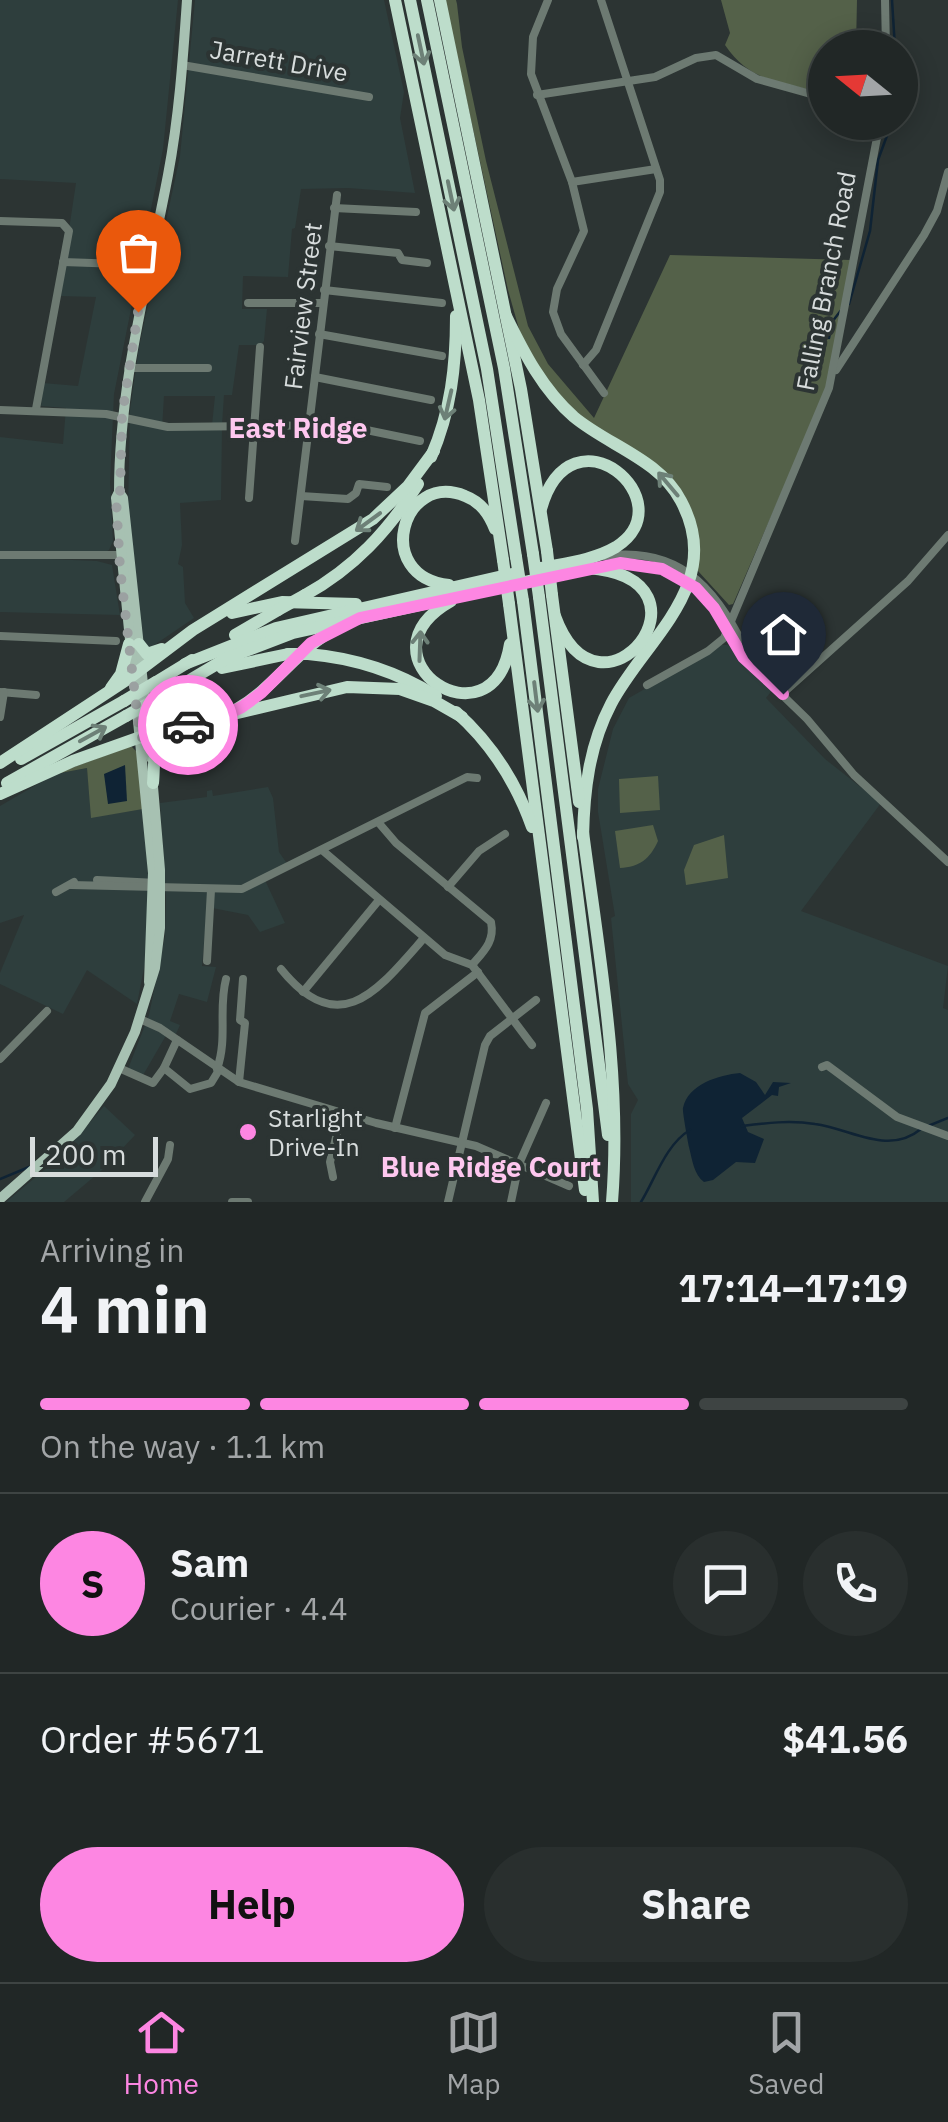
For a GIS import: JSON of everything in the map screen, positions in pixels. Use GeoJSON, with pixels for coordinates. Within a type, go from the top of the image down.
{"type":"FeatureCollection","features":[{"type":"Feature","properties":{"kind":"highway"},"geometry":{"type":"LineString","coordinates":[[395,0],[481,414],[501,544]]}},
{"type":"Feature","properties":{"kind":"highway"},"geometry":{"type":"LineString","coordinates":[[410,0],[487,369],[585,1092],[589,1202]]}},
{"type":"Feature","properties":{"kind":"highway"},"geometry":{"type":"LineString","coordinates":[[427,0],[540,552],[603,1088],[612,1202]]}},
{"type":"Feature","properties":{"kind":"highway"},"geometry":{"type":"LineString","coordinates":[[440,0],[506,316],[541,509],[540,552]]}},
{"type":"Feature","properties":{"kind":"highway"},"geometry":{"type":"LineString","coordinates":[[0,767],[305,595],[344,570],[379,538],[410,498],[446,417],[455,370],[456,288]]}},
{"type":"Feature","properties":{"kind":"highway"},"geometry":{"type":"LineString","coordinates":[[506,316],[529,362],[564,406],[596,432],[648,464],[672,487],[686,510],[691,530],[689,579],[673,618],[620,689],[600,729],[586,783],[583,838]]}},
{"type":"Feature","properties":{"kind":"highway"},"geometry":{"type":"LineString","coordinates":[[0,767],[169,647],[373,519],[408,486],[434,451]]}},
{"type":"Feature","properties":{"kind":"highway"},"geometry":{"type":"LineString","coordinates":[[0,791],[227,658],[270,640],[462,590],[587,563],[614,548],[632,529],[637,503],[626,476],[599,462],[572,465],[553,482],[541,509]]}},
{"type":"Feature","properties":{"kind":"highway"},"geometry":{"type":"LineString","coordinates":[[462,590],[431,582],[409,563],[402,534],[416,506],[436,494],[452,492],[467,496],[484,508],[510,558]]}},
{"type":"Feature","properties":{"kind":"highway"},"geometry":{"type":"LineString","coordinates":[[546,596],[573,649],[598,662],[627,657],[646,638],[651,608],[639,584],[587,563]]}},
{"type":"Feature","properties":{"kind":"highway"},"geometry":{"type":"LineString","coordinates":[[462,590],[433,612],[418,636],[420,664],[438,686],[464,694],[494,682],[508,660],[516,602]]}},
{"type":"Feature","properties":{"kind":"highway"},"geometry":{"type":"LineString","coordinates":[[211,620],[268,604],[355,604],[462,590]]}},
{"type":"Feature","properties":{"kind":"highway"},"geometry":{"type":"LineString","coordinates":[[186,664],[276,628],[394,600]]}},
{"type":"Feature","properties":{"kind":"highway"},"geometry":{"type":"LineString","coordinates":[[555,616],[613,1070],[616,1140],[612,1202]]}},
{"type":"Feature","properties":{"kind":"highway"},"geometry":{"type":"LineString","coordinates":[[221,717],[261,693],[311,643],[360,618]]}},
{"type":"Feature","properties":{"kind":"highway"},"geometry":{"type":"LineString","coordinates":[[512,626],[589,1202]]}},
{"type":"Feature","properties":{"kind":"highway"},"geometry":{"type":"LineString","coordinates":[[108,693],[121,674],[128,643],[149,654],[169,647]]}},
{"type":"Feature","properties":{"kind":"highway"},"geometry":{"type":"LineString","coordinates":[[185,683],[232,664],[288,654],[348,659],[390,671],[420,686],[462,717],[494,752],[514,783],[541,853]]}},
{"type":"Feature","properties":{"kind":"highway"},"geometry":{"type":"LineString","coordinates":[[0,791],[144,736],[301,696],[365,686],[415,694],[462,717]]}},
{"type":"Feature","properties":{"kind":"highway"},"geometry":{"type":"LineString","coordinates":[[153,783],[157,742],[171,730]]}},
{"type":"Feature","properties":{"kind":"main road"},"geometry":{"type":"LineString","coordinates":[[156,884],[137,672],[128,643],[120,568],[122,416],[128,368],[170,164],[187,0]]}},
{"type":"Feature","properties":{"kind":"main road"},"geometry":{"type":"LineString","coordinates":[[120,492],[116,498],[116,520],[132,597],[128,643]]}},
{"type":"Feature","properties":{"kind":"main road"},"geometry":{"type":"LineString","coordinates":[[0,1199],[77,1131],[119,1068],[140,1019],[149,982],[156,884],[153,783],[144,736]]}},
{"type":"Feature","properties":{"kind":"street"},"geometry":{"type":"LineString","coordinates":[[548,0],[535,29],[531,74],[572,182],[584,232],[557,289],[553,312],[561,334],[604,393]]}},
{"type":"Feature","properties":{"kind":"street"},"geometry":{"type":"LineString","coordinates":[[582,365],[596,350],[657,206],[660,185],[602,0]]}},
{"type":"Feature","properties":{"kind":"street"},"geometry":{"type":"LineString","coordinates":[[885,0],[886,30]]}},
{"type":"Feature","properties":{"kind":"street"},"geometry":{"type":"LineString","coordinates":[[538,95],[655,77],[696,58],[716,55],[758,79],[808,93]]}},
{"type":"Feature","properties":{"kind":"street","name":"Jarrett Drive"},"geometry":{"type":"LineString","coordinates":[[182,65],[369,97]]}},
{"type":"Feature","properties":{"kind":"street","name":"Falling Branch Road"},"geometry":{"type":"LineString","coordinates":[[728,632],[833,374],[874,140]]}},
{"type":"Feature","properties":{"kind":"street"},"geometry":{"type":"LineString","coordinates":[[572,182],[656,170]]}},
{"type":"Feature","properties":{"kind":"street"},"geometry":{"type":"LineString","coordinates":[[833,374],[852,351],[924,235],[937,211],[948,172]]}},
{"type":"Feature","properties":{"kind":"street","name":"Fairview Street"},"geometry":{"type":"LineString","coordinates":[[295,540],[337,196]]}},
{"type":"Feature","properties":{"kind":"street"},"geometry":{"type":"LineString","coordinates":[[334,208],[416,212]]}},
{"type":"Feature","properties":{"kind":"street"},"geometry":{"type":"LineString","coordinates":[[0,221],[55,222],[68,226],[36,409]]}},
{"type":"Feature","properties":{"kind":"street"},"geometry":{"type":"LineString","coordinates":[[329,246],[398,253],[402,260],[427,263]]}},
{"type":"Feature","properties":{"kind":"street"},"geometry":{"type":"LineString","coordinates":[[63,262],[149,266]]}},
{"type":"Feature","properties":{"kind":"street"},"geometry":{"type":"LineString","coordinates":[[324,290],[442,303]]}},
{"type":"Feature","properties":{"kind":"street"},"geometry":{"type":"LineString","coordinates":[[248,303],[323,303]]}},
{"type":"Feature","properties":{"kind":"street"},"geometry":{"type":"LineString","coordinates":[[320,334],[442,356]]}},
{"type":"Feature","properties":{"kind":"street"},"geometry":{"type":"LineString","coordinates":[[248,498],[260,347]]}},
{"type":"Feature","properties":{"kind":"street"},"geometry":{"type":"LineString","coordinates":[[128,368],[208,368]]}},
{"type":"Feature","properties":{"kind":"street"},"geometry":{"type":"LineString","coordinates":[[315,377],[431,400]]}},
{"type":"Feature","properties":{"kind":"street"},"geometry":{"type":"LineString","coordinates":[[0,410],[122,416],[168,427],[342,425],[420,441]]}},
{"type":"Feature","properties":{"kind":"street"},"geometry":{"type":"LineString","coordinates":[[301,496],[348,499],[356,494],[359,484],[387,487]]}},
{"type":"Feature","properties":{"kind":"street"},"geometry":{"type":"LineString","coordinates":[[783,694],[908,581],[948,535]]}},
{"type":"Feature","properties":{"kind":"street"},"geometry":{"type":"LineString","coordinates":[[0,555],[123,555]]}},
{"type":"Feature","properties":{"kind":"street"},"geometry":{"type":"LineString","coordinates":[[587,563],[636,555],[661,561],[712,593],[732,621],[755,667]]}},
{"type":"Feature","properties":{"kind":"street"},"geometry":{"type":"LineString","coordinates":[[103,557],[120,568]]}},
{"type":"Feature","properties":{"kind":"street"},"geometry":{"type":"LineString","coordinates":[[689,579],[740,652],[854,775],[948,862]]}},
{"type":"Feature","properties":{"kind":"street"},"geometry":{"type":"LineString","coordinates":[[647,685],[708,651],[728,632]]}},
{"type":"Feature","properties":{"kind":"street"},"geometry":{"type":"LineString","coordinates":[[0,636],[128,643]]}},
{"type":"Feature","properties":{"kind":"street"},"geometry":{"type":"LineString","coordinates":[[0,718],[2,692],[36,695]]}},
{"type":"Feature","properties":{"kind":"street"},"geometry":{"type":"LineString","coordinates":[[56,892],[81,880],[211,890],[250,886],[467,777],[477,778]]}},
{"type":"Feature","properties":{"kind":"street"},"geometry":{"type":"LineString","coordinates":[[378,822],[383,832],[491,922],[493,932],[475,969],[426,1014],[395,1128]]}},
{"type":"Feature","properties":{"kind":"street"},"geometry":{"type":"LineString","coordinates":[[448,887],[479,851],[505,834]]}},
{"type":"Feature","properties":{"kind":"street"},"geometry":{"type":"LineString","coordinates":[[322,850],[424,938],[475,969],[532,1045]]}},
{"type":"Feature","properties":{"kind":"street"},"geometry":{"type":"LineString","coordinates":[[206,961],[211,890]]}},
{"type":"Feature","properties":{"kind":"street"},"geometry":{"type":"LineString","coordinates":[[303,992],[378,900]]}},
{"type":"Feature","properties":{"kind":"street"},"geometry":{"type":"LineString","coordinates":[[281,969],[312,1000],[333,1006],[364,997],[384,984],[424,938]]}},
{"type":"Feature","properties":{"kind":"street"},"geometry":{"type":"LineString","coordinates":[[164,1068],[190,1089],[212,1083],[226,1023],[221,1008],[226,978]]}},
{"type":"Feature","properties":{"kind":"street"},"geometry":{"type":"LineString","coordinates":[[240,1020],[243,979]]}},
{"type":"Feature","properties":{"kind":"street"},"geometry":{"type":"LineString","coordinates":[[448,1202],[485,1045],[536,1000]]}},
{"type":"Feature","properties":{"kind":"street"},"geometry":{"type":"LineString","coordinates":[[0,1059],[47,1011]]}},
{"type":"Feature","properties":{"kind":"street"},"geometry":{"type":"LineString","coordinates":[[140,1019],[240,1082],[395,1128],[460,1142],[569,1186]]}},
{"type":"Feature","properties":{"kind":"street"},"geometry":{"type":"LineString","coordinates":[[226,1023],[246,1023],[240,1082]]}},
{"type":"Feature","properties":{"kind":"street"},"geometry":{"type":"LineString","coordinates":[[119,1068],[153,1083],[177,1040]]}},
{"type":"Feature","properties":{"kind":"street"},"geometry":{"type":"LineString","coordinates":[[822,1067],[827,1065],[897,1117],[948,1136]]}},
{"type":"Feature","properties":{"kind":"street"},"geometry":{"type":"LineString","coordinates":[[511,1202],[519,1164],[546,1103]]}},
{"type":"Feature","properties":{"kind":"street"},"geometry":{"type":"LineString","coordinates":[[333,1177],[330,1162],[342,1112]]}},
{"type":"Feature","properties":{"kind":"street"},"geometry":{"type":"LineString","coordinates":[[144,1202],[168,1158],[170,1145]]}},
{"type":"Feature","properties":{"kind":"street"},"geometry":{"type":"LineString","coordinates":[[232,1202],[248,1202]]}},
{"type":"Feature","properties":{"kind":"shaded area"},"geometry":{"type":"Polygon","coordinates":[[[0,0],[178,0],[163,149],[114,394],[110,482],[113,541],[104,553],[0,552],[0,437],[63,444],[66,408],[41,406],[43,383],[78,386],[96,297],[59,296],[76,183],[0,179],[0,0]]]}},
{"type":"Feature","properties":{"kind":"shaded area"},"geometry":{"type":"Polygon","coordinates":[[[195,0],[384,0],[404,92],[400,118],[415,193],[301,189],[292,229],[288,277],[243,276],[242,309],[267,309],[264,341],[260,345],[239,345],[232,395],[224,395],[222,425],[212,425],[215,396],[164,396],[162,429],[222,429],[221,500],[180,503],[182,545],[178,564],[183,567],[185,603],[194,618],[147,650],[143,643],[128,512],[130,410],[139,347],[180,156],[195,0]]]}},
{"type":"Feature","properties":{"kind":"shaded area"},"geometry":{"type":"Polygon","coordinates":[[[0,557],[112,565],[120,615],[0,612],[0,557]]]}},
{"type":"Feature","properties":{"kind":"shaded area"},"geometry":{"type":"Polygon","coordinates":[[[721,645],[728,645],[773,689],[766,698],[825,759],[881,803],[801,911],[948,966],[943,1008],[948,1010],[948,1202],[631,1202],[631,1114],[638,1100],[628,1084],[611,918],[615,916],[598,812],[598,789],[613,729],[629,698],[721,645]]]}},
{"type":"Feature","properties":{"kind":"shaded area"},"geometry":{"type":"Polygon","coordinates":[[[87,768],[92,817],[143,809],[150,900],[146,958],[137,1004],[87,970],[63,1014],[0,984],[0,973],[24,915],[0,923],[0,806],[55,774],[87,768]]]}},
{"type":"Feature","properties":{"kind":"shaded area"},"geometry":{"type":"Polygon","coordinates":[[[268,787],[273,798],[279,852],[288,865],[264,878],[285,923],[260,932],[248,915],[207,907],[202,966],[216,967],[207,1002],[179,994],[170,1021],[180,1025],[175,1036],[168,1032],[142,1077],[128,1069],[149,1015],[165,936],[160,803],[207,797],[207,791],[212,790],[213,796],[268,787]]]}},
{"type":"Feature","properties":{"kind":"shaded area"},"geometry":{"type":"Polygon","coordinates":[[[104,1106],[135,1135],[102,1170],[64,1202],[6,1202],[62,1155],[104,1106]]]}},
{"type":"Feature","properties":{"kind":"green space"},"geometry":{"type":"Polygon","coordinates":[[[445,0],[456,0],[486,161],[528,326],[548,364],[594,418],[670,255],[851,260],[827,388],[733,604],[729,605],[698,571],[690,507],[568,405],[544,378],[523,343],[445,0]]]}},
{"type":"Feature","properties":{"kind":"green space"},"geometry":{"type":"Polygon","coordinates":[[[721,0],[857,0],[856,30],[808,30],[808,90],[746,68],[725,45],[730,33],[721,0]]]}},
{"type":"Feature","properties":{"kind":"green space"},"geometry":{"type":"Polygon","coordinates":[[[131,746],[137,752],[143,809],[91,818],[87,768],[55,774],[131,746]]]}},
{"type":"Feature","properties":{"kind":"green space"},"geometry":{"type":"Polygon","coordinates":[[[658,776],[660,810],[620,813],[619,779],[658,776]]]}},
{"type":"Feature","properties":{"kind":"green space"},"geometry":{"type":"Polygon","coordinates":[[[653,825],[658,841],[651,853],[638,864],[620,868],[615,831],[653,825]]]}},
{"type":"Feature","properties":{"kind":"green space"},"geometry":{"type":"Polygon","coordinates":[[[724,835],[728,878],[686,885],[684,870],[694,845],[724,835]]]}},
{"type":"Feature","properties":{"kind":"water"},"geometry":{"type":"Polygon","coordinates":[[[125,765],[127,801],[108,804],[104,774],[125,765]]]}},
{"type":"Feature","properties":{"kind":"water"},"geometry":{"type":"Polygon","coordinates":[[[740,1073],[756,1082],[765,1095],[773,1082],[791,1083],[779,1087],[778,1096],[772,1095],[742,1118],[748,1132],[764,1139],[755,1163],[736,1162],[713,1180],[704,1182],[692,1162],[683,1108],[698,1087],[740,1073]]]}},
{"type":"Feature","properties":{"kind":"waterway"},"geometry":{"type":"LineString","coordinates":[[892,0],[894,30]]}},
{"type":"Feature","properties":{"kind":"waterway"},"geometry":{"type":"LineString","coordinates":[[849,304],[870,231],[878,160],[885,140]]}},
{"type":"Feature","properties":{"kind":"waterway"},"geometry":{"type":"LineString","coordinates":[[829,338],[832,322],[842,309]]}},
{"type":"Feature","properties":{"kind":"waterway"},"geometry":{"type":"LineString","coordinates":[[928,1126],[948,1118]]}},
{"type":"Feature","properties":{"kind":"waterway"},"geometry":{"type":"LineString","coordinates":[[742,1126],[806,1123],[883,1141],[908,1137],[921,1129]]}},
{"type":"Feature","properties":{"kind":"waterway"},"geometry":{"type":"LineString","coordinates":[[641,1202],[668,1153],[690,1130]]}},
{"type":"Feature","properties":{"kind":"waterway"},"geometry":{"type":"LineString","coordinates":[[0,1179],[29,1167]]}},
{"type":"Feature","properties":{"kind":"way so far"},"geometry":{"type":"LineString","coordinates":[[138,312],[125,388],[120,492],[116,498],[140,738],[188,725]]}},
{"type":"Feature","properties":{"kind":"place","name":"Starlight Drive-In"},"geometry":{"type":"Point","coordinates":[248,1132]}},
{"type":"Feature","properties":{"kind":"district","name":"East Ridge"},"geometry":{"type":"Point","coordinates":[298,428]}},
{"type":"Feature","properties":{"kind":"district","name":"Blue Ridge Court"},"geometry":{"type":"Point","coordinates":[491,1167]}},
{"type":"Feature","properties":{"kind":"route"},"geometry":{"type":"LineString","coordinates":[[188,725],[242,707],[311,643],[360,618],[620,563],[662,569],[696,588],[714,608],[743,657],[783,694]]}}]}
